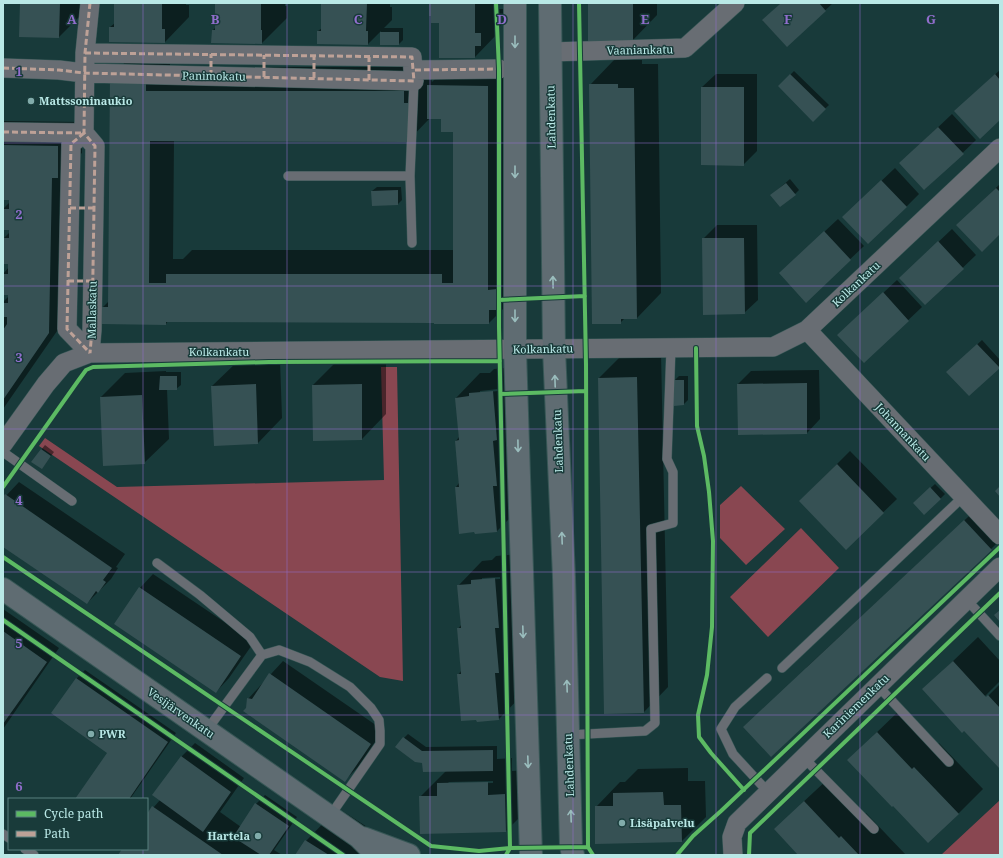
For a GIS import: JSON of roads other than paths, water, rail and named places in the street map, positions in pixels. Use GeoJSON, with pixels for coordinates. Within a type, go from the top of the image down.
{"type":"FeatureCollection","features":[{"type":"Feature","properties":{"kind":"main road"},"geometry":{"type":"LineString","coordinates":[[515,3],[515,350],[530,855]]}},
{"type":"Feature","properties":{"kind":"main road","name":"Lahdenkatu"},"geometry":{"type":"LineString","coordinates":[[550,3],[554,349],[564,577],[573,855]]}},
{"type":"Feature","properties":{"kind":"main road","name":"Vesijärvenkatu"},"geometry":{"type":"LineString","coordinates":[[3,590],[330,816],[359,837],[377,855]]}},
{"type":"Feature","properties":{"kind":"main road","name":"Vesijärvenkatu"},"geometry":{"type":"LineString","coordinates":[[359,837],[409,855]]}},
{"type":"Feature","properties":{"kind":"street"},"geometry":{"type":"LineString","coordinates":[[3,132],[84,133],[84,73],[90,3]]}},
{"type":"Feature","properties":{"kind":"street","name":"Vaaniankatu"},"geometry":{"type":"LineString","coordinates":[[550,52],[686,48],[735,3]]}},
{"type":"Feature","properties":{"kind":"street","name":"Panimokatu"},"geometry":{"type":"LineString","coordinates":[[85,53],[412,58],[414,75]]}},
{"type":"Feature","properties":{"kind":"street"},"geometry":{"type":"LineString","coordinates":[[211,54],[211,76]]}},
{"type":"Feature","properties":{"kind":"street"},"geometry":{"type":"LineString","coordinates":[[264,55],[264,77]]}},
{"type":"Feature","properties":{"kind":"street"},"geometry":{"type":"LineString","coordinates":[[314,56],[314,78]]}},
{"type":"Feature","properties":{"kind":"street"},"geometry":{"type":"LineString","coordinates":[[369,57],[369,80]]}},
{"type":"Feature","properties":{"kind":"street","name":"Panimokatu"},"geometry":{"type":"LineString","coordinates":[[3,68],[59,70],[84,73],[369,80],[499,69]]}},
{"type":"Feature","properties":{"kind":"street","name":"Mallaskatu"},"geometry":{"type":"LineString","coordinates":[[84,133],[95,146],[92,330],[90,352],[67,329],[71,144],[84,133]]}},
{"type":"Feature","properties":{"kind":"street","name":"Kolkankatu"},"geometry":{"type":"LineString","coordinates":[[3,444],[46,384],[64,364],[90,352],[773,348],[807,330],[1000,148]]}},
{"type":"Feature","properties":{"kind":"street"},"geometry":{"type":"LineString","coordinates":[[70,208],[94,208]]}},
{"type":"Feature","properties":{"kind":"street"},"geometry":{"type":"LineString","coordinates":[[68,281],[92,281]]}},
{"type":"Feature","properties":{"kind":"street","name":"Johannankatu"},"geometry":{"type":"LineString","coordinates":[[807,330],[1000,535]]}},
{"type":"Feature","properties":{"kind":"street","name":"Kariniemenkatu"},"geometry":{"type":"LineString","coordinates":[[732,855],[732,837],[737,823],[1000,566]]}},
{"type":"Feature","properties":{"kind":"lane"},"geometry":{"type":"LineString","coordinates":[[412,243],[410,176],[414,75]]}},
{"type":"Feature","properties":{"kind":"lane"},"geometry":{"type":"LineString","coordinates":[[288,176],[410,176]]}},
{"type":"Feature","properties":{"kind":"lane"},"geometry":{"type":"LineString","coordinates":[[568,736],[645,731],[655,723],[651,529],[673,523],[673,472],[667,459],[671,348]]}},
{"type":"Feature","properties":{"kind":"lane"},"geometry":{"type":"LineString","coordinates":[[3,452],[72,501]]}},
{"type":"Feature","properties":{"kind":"lane"},"geometry":{"type":"LineString","coordinates":[[782,668],[964,496]]}},
{"type":"Feature","properties":{"kind":"lane"},"geometry":{"type":"LineString","coordinates":[[157,564],[200,595],[250,637],[262,655]]}},
{"type":"Feature","properties":{"kind":"lane"},"geometry":{"type":"LineString","coordinates":[[966,599],[1000,636]]}},
{"type":"Feature","properties":{"kind":"lane"},"geometry":{"type":"LineString","coordinates":[[207,730],[262,655],[279,650],[310,662],[350,687],[371,708],[379,720],[380,744],[330,816]]}},
{"type":"Feature","properties":{"kind":"lane"},"geometry":{"type":"LineString","coordinates":[[767,678],[736,706],[721,729],[733,754],[768,792]]}},
{"type":"Feature","properties":{"kind":"lane"},"geometry":{"type":"LineString","coordinates":[[877,685],[950,762]]}},
{"type":"Feature","properties":{"kind":"lane"},"geometry":{"type":"LineString","coordinates":[[804,757],[874,829]]}},
{"type":"Feature","properties":{"kind":"place","name":"Mattssoninaukio"},"geometry":{"type":"Point","coordinates":[31,101]}},
{"type":"Feature","properties":{"kind":"place","name":"PWR"},"geometry":{"type":"Point","coordinates":[91,734]}},
{"type":"Feature","properties":{"kind":"place","name":"Lisäpalvelu"},"geometry":{"type":"Point","coordinates":[622,823]}},
{"type":"Feature","properties":{"kind":"place","name":"Hartela"},"geometry":{"type":"Point","coordinates":[258,836]}}]}
